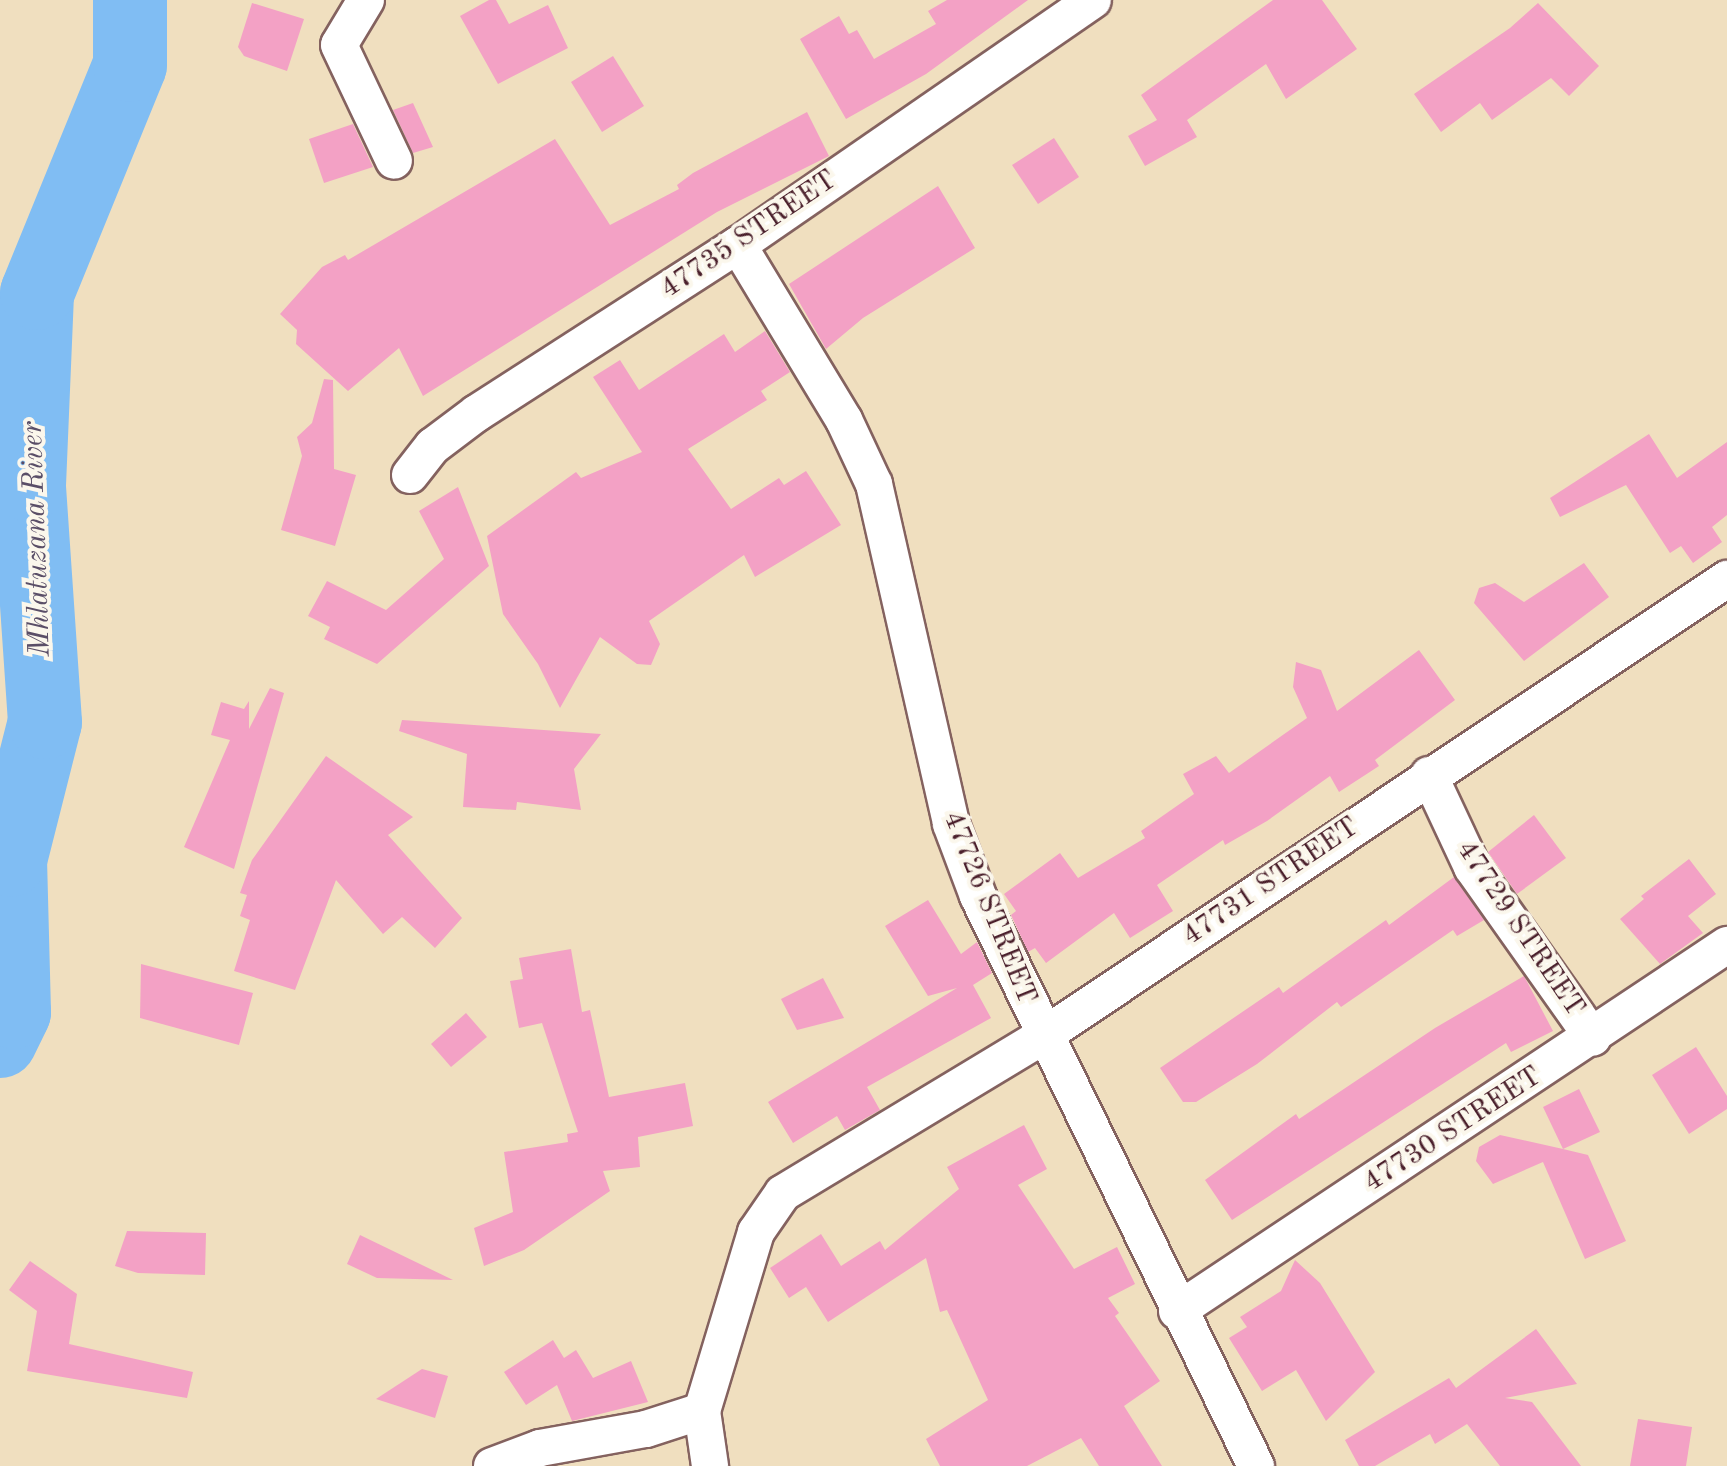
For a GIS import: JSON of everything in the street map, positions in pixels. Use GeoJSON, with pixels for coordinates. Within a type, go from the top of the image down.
{"type":"FeatureCollection","features":[{"type":"Feature","properties":{"kind":"street"},"geometry":{"type":"LineString","coordinates":[[366,0],[339,45],[394,161]]}},
{"type":"Feature","properties":{"kind":"street","name":"47735 STREET"},"geometry":{"type":"LineString","coordinates":[[410,475],[433,446],[477,413],[738,245],[1093,0]]}},
{"type":"Feature","properties":{"kind":"street","name":"47726 STREET"},"geometry":{"type":"LineString","coordinates":[[738,245],[844,420],[874,484],[951,824],[1043,1036],[1256,1466]]}},
{"type":"Feature","properties":{"kind":"street","name":"47731 STREET"},"geometry":{"type":"LineString","coordinates":[[702,1411],[756,1232],[783,1193],[1043,1036],[1429,775],[1727,579]]}},
{"type":"Feature","properties":{"kind":"street","name":"47729 STREET"},"geometry":{"type":"LineString","coordinates":[[1429,775],[1472,867],[1593,1038]]}},
{"type":"Feature","properties":{"kind":"street","name":"47730 STREET"},"geometry":{"type":"LineString","coordinates":[[1177,1311],[1593,1038],[1727,945]]}},
{"type":"Feature","properties":{"kind":"street"},"geometry":{"type":"LineString","coordinates":[[492,1466],[540,1448],[646,1429],[702,1411],[710,1466]]}},
{"type":"Feature","properties":{"kind":"building"},"geometry":{"type":"Polygon","coordinates":[[[489,0],[496,0],[509,24],[548,5],[568,48],[498,84],[460,16],[489,0]]]}},
{"type":"Feature","properties":{"kind":"building"},"geometry":{"type":"Polygon","coordinates":[[[947,0],[1028,0],[926,74],[846,119],[800,39],[839,16],[849,34],[857,30],[874,59],[936,24],[928,11],[947,0]]]}},
{"type":"Feature","properties":{"kind":"building"},"geometry":{"type":"Polygon","coordinates":[[[1273,0],[1322,0],[1357,49],[1286,99],[1266,64],[1187,120],[1197,137],[1145,166],[1128,136],[1157,120],[1141,95],[1273,0]]]}},
{"type":"Feature","properties":{"kind":"building"},"geometry":{"type":"Polygon","coordinates":[[[252,3],[304,19],[287,71],[244,56],[238,47],[252,3]]]}},
{"type":"Feature","properties":{"kind":"building"},"geometry":{"type":"Polygon","coordinates":[[[1538,3],[1599,66],[1569,96],[1551,78],[1492,120],[1480,103],[1441,132],[1414,94],[1510,28],[1538,3]]]}},
{"type":"Feature","properties":{"kind":"building"},"geometry":{"type":"Polygon","coordinates":[[[613,56],[644,106],[602,132],[571,82],[613,56]]]}},
{"type":"Feature","properties":{"kind":"building"},"geometry":{"type":"Polygon","coordinates":[[[413,103],[433,147],[413,153],[393,110],[413,103]]]}},
{"type":"Feature","properties":{"kind":"building"},"geometry":{"type":"Polygon","coordinates":[[[807,112],[829,156],[717,212],[423,396],[399,348],[348,391],[296,344],[297,330],[280,314],[322,267],[345,255],[348,260],[555,139],[610,225],[679,189],[677,185],[693,173],[807,112]]]}},
{"type":"Feature","properties":{"kind":"building"},"geometry":{"type":"Polygon","coordinates":[[[353,124],[373,167],[324,183],[309,139],[353,124]]]}},
{"type":"Feature","properties":{"kind":"building"},"geometry":{"type":"Polygon","coordinates":[[[1054,138],[1079,177],[1038,204],[1012,165],[1054,138]]]}},
{"type":"Feature","properties":{"kind":"building"},"geometry":{"type":"Polygon","coordinates":[[[938,186],[975,248],[863,318],[826,349],[789,284],[938,186]]]}},
{"type":"Feature","properties":{"kind":"building"},"geometry":{"type":"Polygon","coordinates":[[[765,331],[790,372],[761,391],[767,400],[688,449],[731,509],[779,478],[784,485],[806,471],[841,525],[755,577],[744,555],[649,621],[660,644],[651,665],[637,664],[600,637],[560,708],[538,664],[503,614],[487,536],[576,472],[581,478],[642,452],[593,377],[620,360],[639,390],[724,334],[735,352],[765,331]]]}},
{"type":"Feature","properties":{"kind":"building"},"geometry":{"type":"Polygon","coordinates":[[[324,379],[333,380],[334,469],[356,475],[335,546],[281,530],[302,456],[297,437],[312,423],[324,379]]]}},
{"type":"Feature","properties":{"kind":"building"},"geometry":{"type":"Polygon","coordinates":[[[1649,434],[1677,478],[1727,442],[1727,515],[1712,527],[1722,542],[1693,563],[1681,546],[1670,553],[1626,485],[1560,517],[1550,498],[1649,434]]]}},
{"type":"Feature","properties":{"kind":"building"},"geometry":{"type":"Polygon","coordinates":[[[458,487],[489,566],[377,664],[324,639],[330,627],[308,616],[327,581],[386,610],[444,559],[419,511],[458,487]]]}},
{"type":"Feature","properties":{"kind":"building"},"geometry":{"type":"Polygon","coordinates":[[[1584,563],[1609,597],[1524,661],[1474,603],[1479,588],[1495,583],[1524,602],[1584,563]]]}},
{"type":"Feature","properties":{"kind":"building"},"geometry":{"type":"Polygon","coordinates":[[[1419,650],[1455,700],[1375,760],[1379,766],[1339,792],[1330,776],[1267,821],[1225,845],[1223,840],[1157,885],[1173,911],[1130,938],[1114,913],[1046,963],[1035,948],[1028,952],[1011,915],[1016,911],[1004,894],[1060,853],[1078,878],[1145,838],[1141,831],[1194,794],[1183,774],[1216,756],[1229,773],[1307,718],[1293,687],[1296,662],[1321,670],[1337,711],[1419,650]]]}},
{"type":"Feature","properties":{"kind":"building"},"geometry":{"type":"Polygon","coordinates":[[[270,688],[284,693],[234,869],[184,847],[230,740],[211,735],[221,702],[244,709],[249,701],[249,729],[270,688]]]}},
{"type":"Feature","properties":{"kind":"building"},"geometry":{"type":"Polygon","coordinates":[[[402,720],[601,734],[574,769],[581,810],[517,802],[516,810],[463,807],[467,754],[399,731],[402,720]]]}},
{"type":"Feature","properties":{"kind":"building"},"geometry":{"type":"Polygon","coordinates":[[[326,756],[413,817],[388,835],[462,918],[435,948],[402,917],[383,934],[336,880],[295,990],[234,971],[250,920],[240,916],[247,895],[240,893],[252,860],[326,756]]]}},
{"type":"Feature","properties":{"kind":"building"},"geometry":{"type":"Polygon","coordinates":[[[1534,815],[1566,858],[1517,894],[1488,852],[1534,815]]]}},
{"type":"Feature","properties":{"kind":"building"},"geometry":{"type":"Polygon","coordinates":[[[1689,859],[1716,894],[1688,916],[1703,933],[1660,964],[1620,919],[1644,899],[1641,896],[1689,859]]]}},
{"type":"Feature","properties":{"kind":"building"},"geometry":{"type":"Polygon","coordinates":[[[1454,877],[1484,920],[1457,936],[1453,930],[1341,1007],[1337,1002],[1257,1064],[1196,1102],[1183,1102],[1160,1068],[1279,987],[1283,993],[1386,920],[1389,925],[1454,877]]]}},
{"type":"Feature","properties":{"kind":"building"},"geometry":{"type":"Polygon","coordinates":[[[928,900],[961,954],[977,942],[992,973],[973,985],[991,1018],[867,1087],[880,1110],[845,1130],[837,1116],[793,1143],[768,1102],[957,988],[928,996],[885,926],[928,900]]]}},
{"type":"Feature","properties":{"kind":"building"},"geometry":{"type":"Polygon","coordinates":[[[571,949],[582,1012],[590,1010],[609,1097],[685,1083],[693,1126],[638,1137],[640,1167],[603,1171],[610,1191],[524,1250],[484,1266],[474,1228],[513,1212],[504,1152],[568,1142],[567,1134],[578,1132],[542,1023],[519,1028],[510,981],[523,979],[519,958],[571,949]]]}},
{"type":"Feature","properties":{"kind":"building"},"geometry":{"type":"Polygon","coordinates":[[[141,964],[253,993],[239,1045],[140,1018],[141,964]]]}},
{"type":"Feature","properties":{"kind":"building"},"geometry":{"type":"Polygon","coordinates":[[[1524,976],[1553,1031],[1511,1052],[1506,1043],[1232,1220],[1205,1180],[1296,1114],[1299,1119],[1435,1028],[1524,976]]]}},
{"type":"Feature","properties":{"kind":"building"},"geometry":{"type":"Polygon","coordinates":[[[823,978],[844,1018],[797,1030],[781,999],[823,978]]]}},
{"type":"Feature","properties":{"kind":"building"},"geometry":{"type":"Polygon","coordinates":[[[466,1013],[487,1037],[451,1067],[431,1044],[466,1013]]]}},
{"type":"Feature","properties":{"kind":"building"},"geometry":{"type":"Polygon","coordinates":[[[1696,1047],[1727,1096],[1727,1109],[1689,1134],[1652,1075],[1696,1047]]]}},
{"type":"Feature","properties":{"kind":"building"},"geometry":{"type":"Polygon","coordinates":[[[1579,1089],[1600,1132],[1563,1149],[1543,1107],[1579,1089]]]}},
{"type":"Feature","properties":{"kind":"building"},"geometry":{"type":"Polygon","coordinates":[[[1024,1125],[1047,1169],[1018,1185],[1074,1269],[1117,1247],[1135,1284],[1108,1298],[1119,1313],[1115,1316],[1160,1381],[1124,1406],[1162,1466],[1099,1466],[1081,1438],[1027,1466],[940,1466],[926,1439],[988,1400],[947,1310],[940,1312],[926,1258],[828,1322],[806,1287],[789,1298],[770,1268],[821,1234],[841,1266],[880,1241],[885,1250],[959,1189],[947,1167],[1024,1125]]]}},
{"type":"Feature","properties":{"kind":"building"},"geometry":{"type":"Polygon","coordinates":[[[1500,1135],[1588,1155],[1626,1241],[1585,1259],[1543,1162],[1493,1184],[1476,1161],[1479,1147],[1500,1135]]]}},
{"type":"Feature","properties":{"kind":"building"},"geometry":{"type":"Polygon","coordinates":[[[127,1231],[206,1233],[205,1275],[138,1273],[115,1266],[127,1231]]]}},
{"type":"Feature","properties":{"kind":"building"},"geometry":{"type":"Polygon","coordinates":[[[360,1235],[453,1280],[377,1278],[347,1264],[360,1235]]]}},
{"type":"Feature","properties":{"kind":"building"},"geometry":{"type":"Polygon","coordinates":[[[1295,1260],[1320,1283],[1375,1372],[1326,1421],[1296,1370],[1262,1391],[1229,1338],[1247,1327],[1240,1317],[1281,1291],[1295,1260]]]}},
{"type":"Feature","properties":{"kind":"building"},"geometry":{"type":"Polygon","coordinates":[[[30,1261],[77,1294],[69,1344],[193,1372],[187,1398],[27,1371],[37,1311],[9,1290],[30,1261]]]}},
{"type":"Feature","properties":{"kind":"building"},"geometry":{"type":"Polygon","coordinates":[[[1536,1329],[1577,1384],[1505,1398],[1532,1402],[1581,1466],[1500,1466],[1467,1424],[1435,1444],[1430,1434],[1375,1466],[1359,1466],[1345,1440],[1449,1378],[1456,1388],[1536,1329]]]}},
{"type":"Feature","properties":{"kind":"building"},"geometry":{"type":"Polygon","coordinates":[[[553,1340],[564,1358],[576,1350],[593,1378],[631,1361],[648,1402],[572,1421],[557,1385],[526,1405],[504,1372],[553,1340]]]}},
{"type":"Feature","properties":{"kind":"building"},"geometry":{"type":"Polygon","coordinates":[[[422,1369],[448,1376],[435,1418],[376,1399],[422,1369]]]}},
{"type":"Feature","properties":{"kind":"building"},"geometry":{"type":"Polygon","coordinates":[[[1638,1419],[1692,1427],[1686,1466],[1630,1466],[1638,1419]]]}},
{"type":"Feature","properties":{"kind":"waterway","name":"Mhlatuzana River"},"geometry":{"type":"LineString","coordinates":[[0,1041],[14,1012],[10,860],[45,722],[29,485],[37,293],[130,65],[130,0]]}}]}
